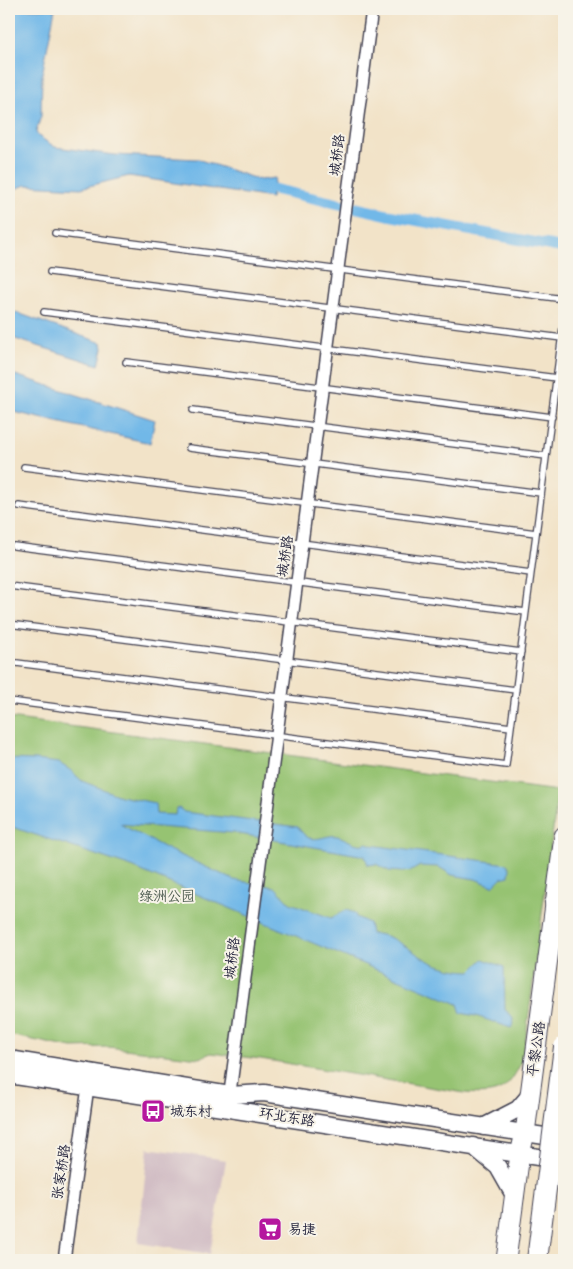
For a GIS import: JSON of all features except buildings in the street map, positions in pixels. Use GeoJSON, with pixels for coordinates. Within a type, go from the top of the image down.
{"type":"FeatureCollection","features":[{"type":"Feature","properties":{"kind":"highway"},"geometry":{"type":"LineString","coordinates":[[537,1260],[564,1047]]}},
{"type":"Feature","properties":{"kind":"main road","name":"平黎公路"},"geometry":{"type":"LineString","coordinates":[[506,1260],[520,1154],[525,1133],[560,895],[564,836]]}},
{"type":"Feature","properties":{"kind":"main road","name":"环北东路"},"geometry":{"type":"LineString","coordinates":[[9,1059],[473,1146],[564,1161]]}},
{"type":"Feature","properties":{"kind":"main road","name":"环北东路"},"geometry":{"type":"LineString","coordinates":[[9,1074],[88,1087],[229,1101],[264,1093],[564,1139]]}},
{"type":"Feature","properties":{"kind":"main road"},"geometry":{"type":"LineString","coordinates":[[483,1127],[518,1109],[530,1095]]}},
{"type":"Feature","properties":{"kind":"main road"},"geometry":{"type":"LineString","coordinates":[[473,1146],[498,1167],[515,1197]]}},
{"type":"Feature","properties":{"kind":"street","name":"城桥路"},"geometry":{"type":"LineString","coordinates":[[229,1101],[250,929],[372,9]]}},
{"type":"Feature","properties":{"kind":"street","name":"张家桥路"},"geometry":{"type":"LineString","coordinates":[[64,1260],[88,1087]]}},
{"type":"Feature","properties":{"kind":"lane"},"geometry":{"type":"LineString","coordinates":[[55,233],[564,299]]}},
{"type":"Feature","properties":{"kind":"lane"},"geometry":{"type":"LineString","coordinates":[[50,272],[562,338]]}},
{"type":"Feature","properties":{"kind":"lane"},"geometry":{"type":"LineString","coordinates":[[44,312],[556,378]]}},
{"type":"Feature","properties":{"kind":"lane"},"geometry":{"type":"LineString","coordinates":[[9,700],[506,765],[564,319]]}},
{"type":"Feature","properties":{"kind":"lane"},"geometry":{"type":"LineString","coordinates":[[126,362],[552,417]]}},
{"type":"Feature","properties":{"kind":"lane"},"geometry":{"type":"LineString","coordinates":[[193,410],[546,456]]}},
{"type":"Feature","properties":{"kind":"lane"},"geometry":{"type":"LineString","coordinates":[[189,448],[542,493]]}},
{"type":"Feature","properties":{"kind":"lane"},"geometry":{"type":"LineString","coordinates":[[24,467],[536,533]]}},
{"type":"Feature","properties":{"kind":"lane"},"geometry":{"type":"LineString","coordinates":[[19,506],[531,573]]}},
{"type":"Feature","properties":{"kind":"lane"},"geometry":{"type":"LineString","coordinates":[[14,546],[526,612]]}},
{"type":"Feature","properties":{"kind":"lane"},"geometry":{"type":"LineString","coordinates":[[9,586],[520,652]]}},
{"type":"Feature","properties":{"kind":"lane"},"geometry":{"type":"LineString","coordinates":[[9,624],[516,690]]}},
{"type":"Feature","properties":{"kind":"lane"},"geometry":{"type":"LineString","coordinates":[[9,662],[511,727]]}},
{"type":"Feature","properties":{"kind":"shaded area"},"geometry":{"type":"Polygon","coordinates":[[[148,1148],[226,1160],[210,1254],[138,1243],[148,1148]]]}},
{"type":"Feature","properties":{"kind":"green space","name":"绿洲公园"},"geometry":{"type":"Polygon","coordinates":[[[9,718],[558,791],[523,1059],[513,1078],[502,1089],[495,1092],[465,1093],[261,1059],[211,1053],[199,1058],[108,1047],[72,1048],[9,1035],[9,718]]]}},
{"type":"Feature","properties":{"kind":"water"},"geometry":{"type":"Polygon","coordinates":[[[9,9],[55,9],[42,75],[41,116],[36,132],[38,136],[55,147],[115,155],[197,159],[260,180],[275,178],[271,198],[129,176],[81,188],[26,185],[12,190],[9,196],[9,9]]]}},
{"type":"Feature","properties":{"kind":"water"},"geometry":{"type":"Polygon","coordinates":[[[9,310],[102,343],[103,348],[99,365],[9,337],[9,310]]]}},
{"type":"Feature","properties":{"kind":"water"},"geometry":{"type":"Polygon","coordinates":[[[9,373],[155,420],[150,443],[9,411],[9,373]]]}},
{"type":"Feature","properties":{"kind":"water"},"geometry":{"type":"Polygon","coordinates":[[[9,759],[59,763],[82,781],[120,796],[155,803],[156,814],[175,815],[176,809],[179,808],[184,812],[298,827],[306,836],[313,839],[337,836],[356,844],[367,843],[507,864],[510,868],[509,876],[501,878],[493,886],[475,879],[452,875],[439,867],[420,866],[411,871],[389,871],[376,864],[368,865],[365,856],[234,833],[120,824],[167,849],[234,880],[275,887],[290,903],[331,918],[346,910],[355,913],[356,917],[369,923],[371,934],[379,934],[395,940],[438,965],[456,970],[471,971],[483,959],[504,967],[505,1010],[512,1016],[514,1024],[511,1028],[461,1013],[458,1004],[132,867],[9,826],[9,759]]]}},
{"type":"Feature","properties":{"kind":"waterway"},"geometry":{"type":"LineString","coordinates":[[260,186],[388,215],[564,248]]}},
{"type":"Feature","properties":{"kind":"place","name":"城东村"},"geometry":{"type":"Point","coordinates":[153,1111]}},
{"type":"Feature","properties":{"kind":"place","name":"易捷"},"geometry":{"type":"Point","coordinates":[270,1229]}}]}
